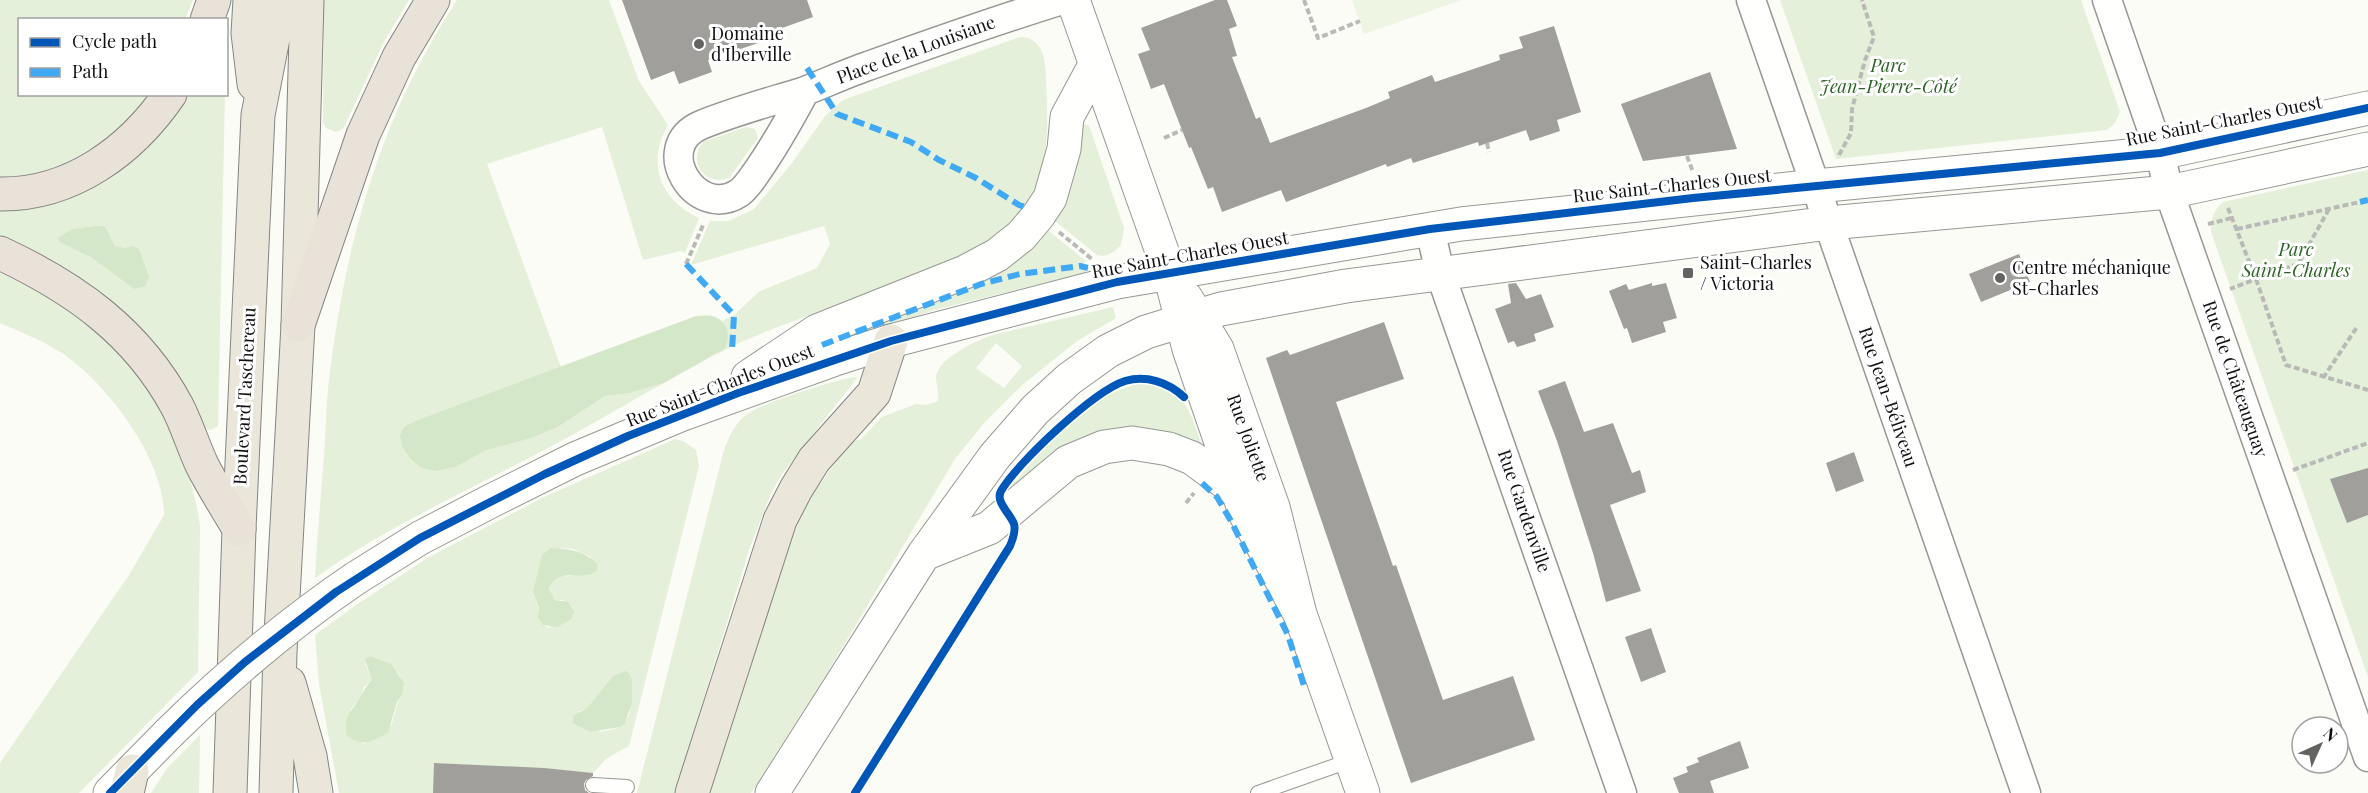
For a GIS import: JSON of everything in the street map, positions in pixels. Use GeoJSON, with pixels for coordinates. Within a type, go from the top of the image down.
{"type":"FeatureCollection","features":[{"type":"Feature","properties":{"kind":"highway"},"geometry":{"type":"LineString","coordinates":[[208,18],[214,0]]}},
{"type":"Feature","properties":{"kind":"highway"},"geometry":{"type":"LineString","coordinates":[[250,0],[248,33],[258,115]]}},
{"type":"Feature","properties":{"kind":"highway","name":"Boulevard Taschereau"},"geometry":{"type":"LineString","coordinates":[[230,793],[239,529],[258,115],[274,33],[276,0]]}},
{"type":"Feature","properties":{"kind":"highway"},"geometry":{"type":"LineString","coordinates":[[276,793],[280,652],[298,325],[307,0]]}},
{"type":"Feature","properties":{"kind":"highway"},"geometry":{"type":"LineString","coordinates":[[298,325],[363,135],[399,57],[434,0]]}},
{"type":"Feature","properties":{"kind":"highway"},"geometry":{"type":"LineString","coordinates":[[0,194],[50,188],[99,165],[136,135],[168,96]]}},
{"type":"Feature","properties":{"kind":"highway"},"geometry":{"type":"LineString","coordinates":[[0,253],[42,273],[82,298],[106,318],[138,351],[177,406],[202,464],[239,529]]}},
{"type":"Feature","properties":{"kind":"highway"},"geometry":{"type":"LineString","coordinates":[[692,793],[780,520],[795,489],[814,460],[874,393],[891,341]]}},
{"type":"Feature","properties":{"kind":"highway"},"geometry":{"type":"LineString","coordinates":[[280,652],[310,756],[316,793]]}},
{"type":"Feature","properties":{"kind":"street","name":"Place de la Louisiane"},"geometry":{"type":"LineString","coordinates":[[805,91],[776,145],[741,192],[730,197],[715,199],[702,195],[690,186],[680,167],[678,153],[682,140],[692,130],[728,115],[805,91],[876,63],[1062,0]]}},
{"type":"Feature","properties":{"kind":"street","name":"Rue Joliette"},"geometry":{"type":"LineString","coordinates":[[1073,0],[1170,274],[1190,318],[1217,349],[1273,507],[1300,614],[1364,793]]}},
{"type":"Feature","properties":{"kind":"street","name":"Rue Jean-Béliveau"},"geometry":{"type":"LineString","coordinates":[[1751,0],[1825,175],[1828,223],[2026,793]]}},
{"type":"Feature","properties":{"kind":"street","name":"Rue de Châteauguay"},"geometry":{"type":"LineString","coordinates":[[2107,0],[2160,153],[2169,192],[2368,757]]}},
{"type":"Feature","properties":{"kind":"street"},"geometry":{"type":"LineString","coordinates":[[705,406],[817,331],[965,272],[997,255],[1021,236],[1050,198],[1062,157],[1067,117],[1095,64]]}},
{"type":"Feature","properties":{"kind":"street","name":"Rue Saint-Charles Ouest"},"geometry":{"type":"LineString","coordinates":[[123,786],[169,733],[244,662],[312,608],[420,538],[544,474],[611,444],[705,406],[891,341],[1096,287],[1430,228],[1825,175],[2160,153],[2368,108]]}},
{"type":"Feature","properties":{"kind":"street"},"geometry":{"type":"LineString","coordinates":[[772,793],[924,554],[995,456],[1052,394],[1080,370],[1108,351],[1146,332],[1190,318],[1244,305],[1346,286],[1828,223],[2169,192],[2368,148]]}},
{"type":"Feature","properties":{"kind":"street","name":"Rue Gardenville"},"geometry":{"type":"LineString","coordinates":[[1430,228],[1440,273],[1622,793]]}},
{"type":"Feature","properties":{"kind":"street","name":"Rue Joliette"},"geometry":{"type":"LineString","coordinates":[[1190,318],[1189,349],[1237,491],[1246,515],[1300,614]]}},
{"type":"Feature","properties":{"kind":"street"},"geometry":{"type":"LineString","coordinates":[[924,554],[989,528],[1063,466],[1079,456],[1104,447],[1132,443],[1170,449],[1192,458],[1237,491]]}},
{"type":"Feature","properties":{"kind":"lane"},"geometry":{"type":"LineString","coordinates":[[1258,793],[1352,760]]}},
{"type":"Feature","properties":{"kind":"lane"},"geometry":{"type":"LineString","coordinates":[[593,785],[627,787]]}},
{"type":"Feature","properties":{"kind":"path"},"geometry":{"type":"LineString","coordinates":[[1304,0],[1318,38],[1360,21]]}},
{"type":"Feature","properties":{"kind":"path"},"geometry":{"type":"LineString","coordinates":[[1825,175],[1851,133],[1852,109],[1865,60],[1874,37],[1862,0]]}},
{"type":"Feature","properties":{"kind":"path"},"geometry":{"type":"LineString","coordinates":[[758,50],[761,59]]}},
{"type":"Feature","properties":{"kind":"path"},"geometry":{"type":"LineString","coordinates":[[1164,138],[1182,130]]}},
{"type":"Feature","properties":{"kind":"path"},"geometry":{"type":"LineString","coordinates":[[1487,143],[1489,152]]}},
{"type":"Feature","properties":{"kind":"path"},"geometry":{"type":"LineString","coordinates":[[2225,199],[2286,365],[2322,378],[2368,390]]}},
{"type":"Feature","properties":{"kind":"path"},"geometry":{"type":"LineString","coordinates":[[2237,229],[2360,202]]}},
{"type":"Feature","properties":{"kind":"path"},"geometry":{"type":"LineString","coordinates":[[2206,299],[2298,264],[2329,209]]}},
{"type":"Feature","properties":{"kind":"path"},"geometry":{"type":"LineString","coordinates":[[686,264],[707,216]]}},
{"type":"Feature","properties":{"kind":"path"},"geometry":{"type":"LineString","coordinates":[[2208,224],[2232,218]]}},
{"type":"Feature","properties":{"kind":"path"},"geometry":{"type":"LineString","coordinates":[[2322,378],[2357,327]]}},
{"type":"Feature","properties":{"kind":"path"},"geometry":{"type":"LineString","coordinates":[[2270,479],[2368,443]]}},
{"type":"Feature","properties":{"kind":"green space"},"geometry":{"type":"Polygon","coordinates":[[[0,0],[193,0],[185,18],[18,18],[18,96],[147,96],[117,129],[84,155],[46,171],[0,177],[0,0]]]}},
{"type":"Feature","properties":{"kind":"green space"},"geometry":{"type":"Polygon","coordinates":[[[324,0],[409,0],[384,42],[343,129],[336,132],[326,128],[323,123],[324,0]]]}},
{"type":"Feature","properties":{"kind":"green space"},"geometry":{"type":"Polygon","coordinates":[[[457,0],[609,0],[639,81],[668,125],[661,139],[658,153],[661,179],[666,191],[675,201],[699,218],[685,253],[681,251],[643,260],[602,127],[487,164],[561,367],[415,421],[404,427],[400,435],[436,471],[456,467],[484,451],[532,438],[558,427],[605,396],[630,393],[664,383],[559,442],[391,530],[315,578],[329,379],[345,278],[357,229],[387,135],[407,89],[430,44],[457,0]]]}},
{"type":"Feature","properties":{"kind":"green space"},"geometry":{"type":"Polygon","coordinates":[[[1352,0],[1462,0],[1364,34],[1352,0]]]}},
{"type":"Feature","properties":{"kind":"green space","name":"Parc Jean-Pierre-Côté"},"geometry":{"type":"Polygon","coordinates":[[[1780,0],[2081,0],[2120,112],[2115,123],[2107,130],[1836,159],[1780,0]]]}},
{"type":"Feature","properties":{"kind":"green space"},"geometry":{"type":"Polygon","coordinates":[[[1020,37],[1034,41],[1039,46],[1044,59],[1047,126],[1042,169],[1027,205],[1002,232],[962,258],[766,332],[714,356],[725,346],[728,339],[722,321],[734,315],[760,291],[817,268],[830,244],[824,226],[691,265],[710,221],[728,221],[753,210],[792,163],[825,116],[843,100],[1020,37]]]}},
{"type":"Feature","properties":{"kind":"green space"},"geometry":{"type":"Polygon","coordinates":[[[185,96],[225,96],[218,426],[211,430],[201,428],[0,241],[0,205],[183,100],[185,96]],[[105,226],[72,229],[61,242],[92,258],[134,289],[126,248],[115,246],[105,226]]]}},
{"type":"Feature","properties":{"kind":"green space"},"geometry":{"type":"Polygon","coordinates":[[[1080,124],[1089,125],[1124,228],[1121,245],[1104,256],[1097,255],[1050,217],[1080,124]]]}},
{"type":"Feature","properties":{"kind":"green space"},"geometry":{"type":"Polygon","coordinates":[[[746,127],[755,129],[758,138],[729,178],[720,180],[706,176],[698,164],[697,157],[703,142],[746,127]]]}},
{"type":"Feature","properties":{"kind":"green space","name":"Parc Saint-Charles"},"geometry":{"type":"Polygon","coordinates":[[[2368,170],[2368,677],[2211,232],[2211,223],[2223,202],[2368,170]]]}},
{"type":"Feature","properties":{"kind":"green space"},"geometry":{"type":"Polygon","coordinates":[[[105,226],[115,246],[126,248],[132,246],[139,249],[149,277],[145,286],[134,289],[92,258],[60,242],[58,238],[72,229],[105,226]]]}},
{"type":"Feature","properties":{"kind":"green space"},"geometry":{"type":"Polygon","coordinates":[[[1044,227],[1087,262],[1083,264],[1086,273],[934,310],[828,348],[824,339],[1044,227]]]}},
{"type":"Feature","properties":{"kind":"green space"},"geometry":{"type":"Polygon","coordinates":[[[0,273],[69,308],[95,328],[139,376],[157,404],[185,464],[200,526],[198,672],[79,793],[0,793],[0,763],[129,575],[164,515],[161,493],[144,447],[130,424],[97,383],[62,353],[0,323],[0,273]]]}},
{"type":"Feature","properties":{"kind":"green space"},"geometry":{"type":"Polygon","coordinates":[[[1113,307],[1116,318],[1077,341],[1021,386],[985,422],[955,459],[827,673],[751,793],[709,793],[781,559],[811,490],[820,484],[849,443],[861,439],[882,417],[916,404],[926,405],[938,401],[936,377],[943,363],[959,351],[992,335],[1113,307]],[[996,343],[976,368],[1004,388],[1022,366],[996,343]]]}},
{"type":"Feature","properties":{"kind":"green space"},"geometry":{"type":"Polygon","coordinates":[[[696,316],[712,316],[722,321],[728,334],[724,349],[664,383],[630,393],[605,396],[558,427],[532,438],[484,451],[456,467],[436,471],[420,467],[402,446],[400,435],[404,427],[415,421],[696,316]]]}},
{"type":"Feature","properties":{"kind":"green space"},"geometry":{"type":"Polygon","coordinates":[[[856,377],[782,474],[771,493],[749,550],[675,793],[637,793],[724,450],[730,435],[746,415],[767,404],[800,392],[856,377]]]}},
{"type":"Feature","properties":{"kind":"green space"},"geometry":{"type":"Polygon","coordinates":[[[1147,383],[1171,392],[1186,405],[1203,448],[1187,439],[1020,483],[1006,493],[1051,442],[1087,409],[1127,387],[1147,383]]]}},
{"type":"Feature","properties":{"kind":"green space"},"geometry":{"type":"Polygon","coordinates":[[[675,439],[683,441],[696,450],[699,466],[629,746],[607,758],[593,773],[435,763],[433,793],[339,793],[319,684],[315,635],[429,557],[542,498],[675,439]],[[561,548],[533,592],[541,621],[549,628],[564,600],[555,600],[549,587],[557,577],[575,574],[591,557],[573,549],[561,548]],[[365,663],[372,680],[364,687],[361,697],[351,709],[346,727],[364,744],[380,736],[390,727],[402,695],[400,676],[390,664],[365,663]],[[613,676],[587,708],[578,712],[600,732],[622,725],[630,712],[613,676]]]}},
{"type":"Feature","properties":{"kind":"green space"},"geometry":{"type":"Polygon","coordinates":[[[551,548],[581,553],[597,564],[597,571],[591,574],[564,576],[553,581],[549,588],[555,600],[568,602],[574,612],[571,619],[557,627],[543,625],[538,618],[539,608],[533,592],[542,555],[551,548]]]}},
{"type":"Feature","properties":{"kind":"green space"},"geometry":{"type":"Polygon","coordinates":[[[370,656],[391,664],[404,683],[388,733],[372,741],[358,742],[347,736],[346,723],[349,714],[372,680],[365,660],[370,656]]]}},
{"type":"Feature","properties":{"kind":"green space"},"geometry":{"type":"Polygon","coordinates":[[[625,671],[632,679],[632,702],[625,723],[620,727],[590,732],[573,723],[573,716],[587,708],[613,676],[625,671]]]}},
{"type":"Feature","properties":{"kind":"green space"},"geometry":{"type":"Polygon","coordinates":[[[200,735],[199,793],[151,793],[168,767],[200,735]]]}},
{"type":"Feature","properties":{"kind":"building","name":"Domaine d'Iberville"},"geometry":{"type":"Polygon","coordinates":[[[622,0],[807,0],[813,17],[771,32],[773,38],[708,60],[712,72],[679,84],[674,71],[651,80],[622,0]]]}},
{"type":"Feature","properties":{"kind":"building"},"geometry":{"type":"Polygon","coordinates":[[[1215,0],[1227,0],[1237,26],[1229,29],[1237,56],[1232,57],[1256,119],[1260,117],[1270,143],[1390,98],[1388,92],[1432,75],[1435,82],[1500,60],[1499,55],[1523,48],[1519,37],[1554,26],[1581,112],[1557,120],[1560,131],[1530,141],[1526,130],[1479,146],[1478,142],[1413,163],[1411,158],[1387,167],[1386,164],[1286,202],[1281,190],[1222,212],[1213,187],[1208,189],[1191,147],[1189,148],[1164,84],[1151,89],[1138,54],[1150,50],[1141,28],[1215,0]]]}},
{"type":"Feature","properties":{"kind":"building"},"geometry":{"type":"Polygon","coordinates":[[[1710,72],[1737,149],[1643,161],[1621,104],[1710,72]]]}},
{"type":"Feature","properties":{"kind":"building","name":"Centre méchanique St-Charles"},"geometry":{"type":"Polygon","coordinates":[[[2019,254],[2030,282],[1981,302],[1969,274],[2019,254]]]}},
{"type":"Feature","properties":{"kind":"building"},"geometry":{"type":"Polygon","coordinates":[[[1516,283],[1526,299],[1541,294],[1554,327],[1534,334],[1536,341],[1517,347],[1514,341],[1508,343],[1495,309],[1511,303],[1508,284],[1516,283]]]}},
{"type":"Feature","properties":{"kind":"building"},"geometry":{"type":"Polygon","coordinates":[[[1652,283],[1652,286],[1666,283],[1677,318],[1663,322],[1666,332],[1632,343],[1609,291],[1626,284],[1629,290],[1652,283]]]}},
{"type":"Feature","properties":{"kind":"building"},"geometry":{"type":"Polygon","coordinates":[[[1384,322],[1404,379],[1336,402],[1393,566],[1396,565],[1443,700],[1513,676],[1535,740],[1411,783],[1266,358],[1287,350],[1290,355],[1384,322]]]}},
{"type":"Feature","properties":{"kind":"building"},"geometry":{"type":"Polygon","coordinates":[[[1565,381],[1584,432],[1613,423],[1632,473],[1640,470],[1646,492],[1610,505],[1641,591],[1606,602],[1593,553],[1557,441],[1538,391],[1565,381]]]}},
{"type":"Feature","properties":{"kind":"building"},"geometry":{"type":"Polygon","coordinates":[[[1854,452],[1864,481],[1836,492],[1826,463],[1854,452]]]}},
{"type":"Feature","properties":{"kind":"building"},"geometry":{"type":"Polygon","coordinates":[[[2368,468],[2368,515],[2347,523],[2330,479],[2368,468]]]}},
{"type":"Feature","properties":{"kind":"building"},"geometry":{"type":"Polygon","coordinates":[[[1651,628],[1666,672],[1641,682],[1625,637],[1651,628]]]}},
{"type":"Feature","properties":{"kind":"building"},"geometry":{"type":"Polygon","coordinates":[[[1740,741],[1749,768],[1710,781],[1714,793],[1679,793],[1673,778],[1688,772],[1686,767],[1699,762],[1697,758],[1740,741]]]}},
{"type":"Feature","properties":{"kind":"building"},"geometry":{"type":"Polygon","coordinates":[[[434,763],[544,768],[593,773],[593,776],[584,784],[585,790],[589,793],[433,793],[434,763]]]}},
{"type":"Feature","properties":{"kind":"marked path"},"geometry":{"type":"LineString","coordinates":[[807,68],[837,114],[911,142],[1019,205],[1029,208]]}},
{"type":"Feature","properties":{"kind":"marked path"},"geometry":{"type":"LineString","coordinates":[[2360,202],[2368,200]]}},
{"type":"Feature","properties":{"kind":"marked path"},"geometry":{"type":"LineString","coordinates":[[686,264],[734,315],[732,351]]}},
{"type":"Feature","properties":{"kind":"marked path"},"geometry":{"type":"LineString","coordinates":[[822,345],[981,284],[1020,274],[1080,266],[1088,268]]}},
{"type":"Feature","properties":{"kind":"marked path"},"geometry":{"type":"LineString","coordinates":[[1202,483],[1217,497],[1231,521],[1288,635],[1304,686]]}},
{"type":"Feature","properties":{"kind":"cycle path"},"geometry":{"type":"LineString","coordinates":[[110,793],[197,705],[245,662],[336,592],[420,538],[545,474],[628,436],[738,393],[891,341],[1117,282],[1430,229],[1693,198],[2160,153],[2368,108]]}},
{"type":"Feature","properties":{"kind":"cycle path"},"geometry":{"type":"LineString","coordinates":[[855,793],[1010,546],[1014,524],[1001,503],[1000,495],[1023,463],[1076,413],[1111,387],[1125,381],[1149,379],[1171,387],[1184,397]]}},
{"type":"Feature","properties":{"kind":"place","name":"Domaine d'Iberville"},"geometry":{"type":"Point","coordinates":[699,44]}},
{"type":"Feature","properties":{"kind":"place","name":"Saint-Charles / Victoria"},"geometry":{"type":"Point","coordinates":[1688,273]}},
{"type":"Feature","properties":{"kind":"place","name":"Centre méchanique St-Charles"},"geometry":{"type":"Point","coordinates":[2000,278]}}]}
